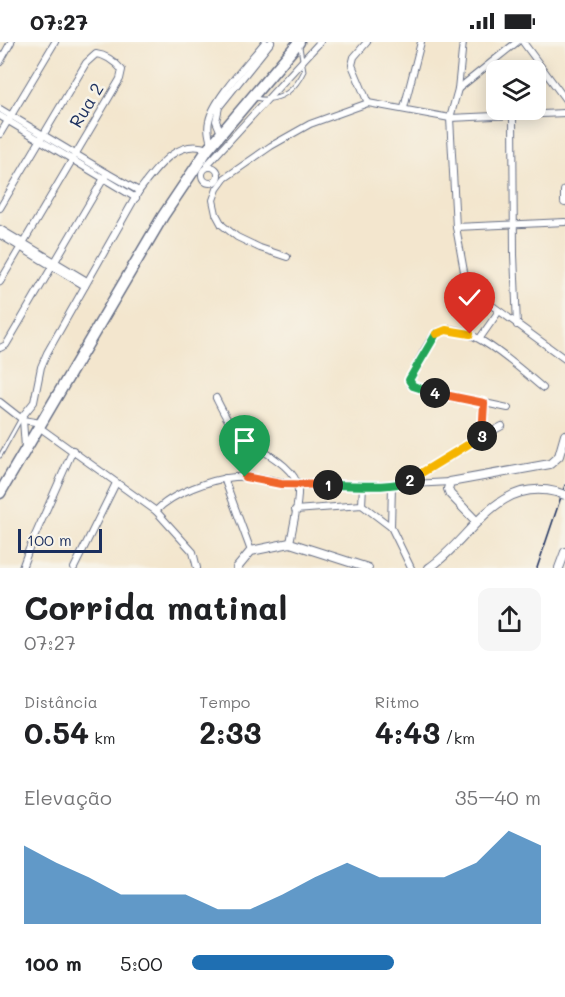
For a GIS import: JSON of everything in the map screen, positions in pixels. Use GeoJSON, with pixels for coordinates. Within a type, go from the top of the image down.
{"type":"FeatureCollection","features":[{"type":"Feature","properties":{"kind":"highway"},"geometry":{"type":"LineString","coordinates":[[0,493],[191,172],[206,165],[209,146],[298,42]]}},
{"type":"Feature","properties":{"kind":"street"},"geometry":{"type":"LineString","coordinates":[[0,62],[11,42]]}},
{"type":"Feature","properties":{"kind":"street"},"geometry":{"type":"LineString","coordinates":[[0,134],[55,42]]}},
{"type":"Feature","properties":{"kind":"street"},"geometry":{"type":"LineString","coordinates":[[25,450],[22,419],[34,402],[41,367],[47,353],[140,191],[156,169],[175,153],[190,145],[209,146],[208,130],[211,114],[222,96],[265,42]]}},
{"type":"Feature","properties":{"kind":"street"},"geometry":{"type":"LineString","coordinates":[[221,133],[216,114],[225,98],[271,42]]}},
{"type":"Feature","properties":{"kind":"street"},"geometry":{"type":"LineString","coordinates":[[206,181],[203,172],[206,165],[320,42]]}},
{"type":"Feature","properties":{"kind":"street"},"geometry":{"type":"LineString","coordinates":[[367,42],[354,57],[352,64],[368,103]]}},
{"type":"Feature","properties":{"kind":"street"},"geometry":{"type":"LineString","coordinates":[[404,108],[421,42]]}},
{"type":"Feature","properties":{"kind":"street"},"geometry":{"type":"LineString","coordinates":[[463,42],[458,89],[450,117],[456,227],[465,277],[479,296],[565,359]]}},
{"type":"Feature","properties":{"kind":"street"},"geometry":{"type":"LineString","coordinates":[[458,89],[518,42]]}},
{"type":"Feature","properties":{"kind":"street"},"geometry":{"type":"LineString","coordinates":[[523,42],[565,99]]}},
{"type":"Feature","properties":{"kind":"street","name":"Rua 2"},"geometry":{"type":"LineString","coordinates":[[0,282],[120,79],[122,70],[101,54],[91,57],[42,137]]}},
{"type":"Feature","properties":{"kind":"street"},"geometry":{"type":"LineString","coordinates":[[287,256],[260,248],[237,237],[222,225],[216,214],[213,200],[225,178],[271,146],[310,124],[368,103],[450,117],[486,116]]}},
{"type":"Feature","properties":{"kind":"street"},"geometry":{"type":"LineString","coordinates":[[0,109],[10,118],[105,176],[136,198]]}},
{"type":"Feature","properties":{"kind":"street"},"geometry":{"type":"LineString","coordinates":[[546,114],[565,113]]}},
{"type":"Feature","properties":{"kind":"street"},"geometry":{"type":"LineString","coordinates":[[0,116],[10,118]]}},
{"type":"Feature","properties":{"kind":"street"},"geometry":{"type":"LineString","coordinates":[[513,120],[517,325]]}},
{"type":"Feature","properties":{"kind":"street"},"geometry":{"type":"LineString","coordinates":[[0,208],[42,137]]}},
{"type":"Feature","properties":{"kind":"street"},"geometry":{"type":"LineString","coordinates":[[206,165],[225,178]]}},
{"type":"Feature","properties":{"kind":"street"},"geometry":{"type":"LineString","coordinates":[[191,172],[217,189]]}},
{"type":"Feature","properties":{"kind":"street"},"geometry":{"type":"LineString","coordinates":[[206,181],[216,180],[217,172]]}},
{"type":"Feature","properties":{"kind":"street"},"geometry":{"type":"LineString","coordinates":[[105,176],[140,191]]}},
{"type":"Feature","properties":{"kind":"street"},"geometry":{"type":"LineString","coordinates":[[0,348],[6,345],[105,176]]}},
{"type":"Feature","properties":{"kind":"street"},"geometry":{"type":"LineString","coordinates":[[565,191],[565,202]]}},
{"type":"Feature","properties":{"kind":"street"},"geometry":{"type":"LineString","coordinates":[[456,227],[565,222]]}},
{"type":"Feature","properties":{"kind":"street"},"geometry":{"type":"LineString","coordinates":[[0,229],[86,284]]}},
{"type":"Feature","properties":{"kind":"street"},"geometry":{"type":"LineString","coordinates":[[0,235],[22,245]]}},
{"type":"Feature","properties":{"kind":"street"},"geometry":{"type":"LineString","coordinates":[[480,338],[499,311]]}},
{"type":"Feature","properties":{"kind":"street"},"geometry":{"type":"LineString","coordinates":[[508,408],[417,388],[409,382],[431,339],[440,332],[457,331],[480,338],[543,388]]}},
{"type":"Feature","properties":{"kind":"street"},"geometry":{"type":"LineString","coordinates":[[216,398],[232,427],[242,437],[272,456],[291,473],[298,485],[290,543]]}},
{"type":"Feature","properties":{"kind":"street"},"geometry":{"type":"LineString","coordinates":[[0,402],[22,419],[40,425],[156,511],[193,552],[197,568]]}},
{"type":"Feature","properties":{"kind":"street"},"geometry":{"type":"LineString","coordinates":[[483,436],[484,403]]}},
{"type":"Feature","properties":{"kind":"street"},"geometry":{"type":"LineString","coordinates":[[404,484],[502,426]]}},
{"type":"Feature","properties":{"kind":"street"},"geometry":{"type":"LineString","coordinates":[[156,511],[174,497],[224,478],[245,477],[298,485],[392,485],[450,482],[544,466],[555,461],[562,449],[565,435]]}},
{"type":"Feature","properties":{"kind":"street"},"geometry":{"type":"LineString","coordinates":[[22,568],[28,549],[73,450]]}},
{"type":"Feature","properties":{"kind":"street"},"geometry":{"type":"LineString","coordinates":[[224,478],[251,551]]}},
{"type":"Feature","properties":{"kind":"street"},"geometry":{"type":"LineString","coordinates":[[450,482],[448,489],[450,494],[477,522]]}},
{"type":"Feature","properties":{"kind":"street"},"geometry":{"type":"LineString","coordinates":[[74,568],[116,483]]}},
{"type":"Feature","properties":{"kind":"street"},"geometry":{"type":"LineString","coordinates":[[362,505],[363,485]]}},
{"type":"Feature","properties":{"kind":"street"},"geometry":{"type":"LineString","coordinates":[[391,527],[392,485]]}},
{"type":"Feature","properties":{"kind":"street"},"geometry":{"type":"LineString","coordinates":[[431,568],[477,522],[507,497],[524,490],[536,489],[565,495]]}},
{"type":"Feature","properties":{"kind":"street"},"geometry":{"type":"LineString","coordinates":[[295,510],[362,505],[391,527],[411,568]]}},
{"type":"Feature","properties":{"kind":"street"},"geometry":{"type":"LineString","coordinates":[[237,568],[251,551],[290,543],[368,568]]}},
{"type":"Feature","properties":{"kind":"street"},"geometry":{"type":"LineString","coordinates":[[559,568],[565,552]]}},
{"type":"Feature","properties":{"kind":"lane"},"geometry":{"type":"LineString","coordinates":[[251,97],[274,100],[291,90],[304,71],[298,42]]}},
{"type":"Feature","properties":{"kind":"lane"},"geometry":{"type":"LineString","coordinates":[[0,456],[22,419]]}},
{"type":"Feature","properties":{"kind":"railway"},"geometry":{"type":"LineString","coordinates":[[537,568],[565,485]]}},
{"type":"Feature","properties":{"kind":"route"},"geometry":{"type":"LineString","coordinates":[[245,477],[298,485],[404,484],[483,436],[484,403],[417,388],[409,382],[431,339],[436,334],[446,330],[470,334]]}}]}
